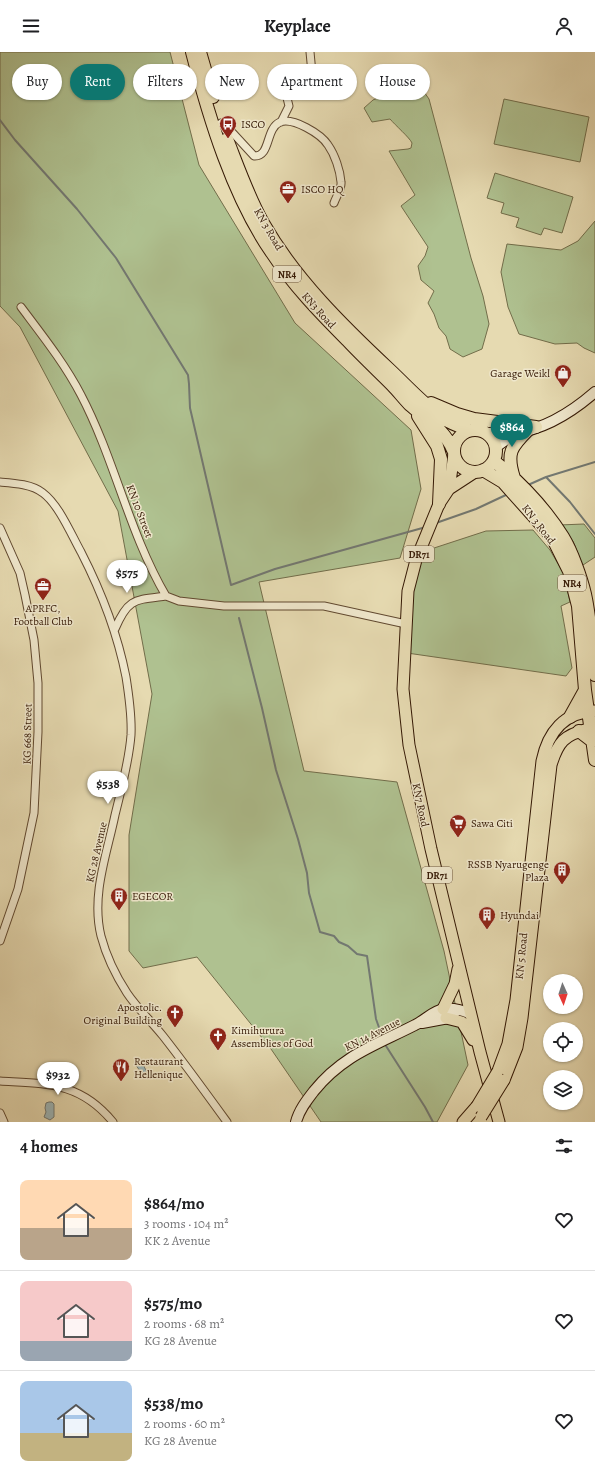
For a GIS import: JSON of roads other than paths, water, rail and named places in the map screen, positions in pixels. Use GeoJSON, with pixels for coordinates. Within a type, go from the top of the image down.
{"type":"FeatureCollection","features":[{"type":"Feature","properties":{"kind":"highway","name":"KN3 Road"},"geometry":{"type":"LineString","coordinates":[[192,52],[212,121],[230,171],[243,202],[266,244],[290,278],[317,309],[414,400],[449,440],[453,452]]}},
{"type":"Feature","properties":{"kind":"highway","name":"KN 3 Road"},"geometry":{"type":"LineString","coordinates":[[200,52],[221,123],[244,183],[263,222],[284,255],[326,306],[371,352],[414,400],[444,419],[469,430]]}},
{"type":"Feature","properties":{"kind":"highway"},"geometry":{"type":"LineString","coordinates":[[414,400],[474,419],[532,429]]}},
{"type":"Feature","properties":{"kind":"highway"},"geometry":{"type":"LineString","coordinates":[[414,400],[437,446],[441,459],[439,504]]}},
{"type":"Feature","properties":{"kind":"highway"},"geometry":{"type":"LineString","coordinates":[[514,478],[510,465],[512,449],[516,442],[532,429]]}},
{"type":"Feature","properties":{"kind":"highway"},"geometry":{"type":"LineString","coordinates":[[453,452],[454,445],[459,436],[469,430]]}},
{"type":"Feature","properties":{"kind":"highway","name":"NR4"},"geometry":{"type":"LineString","coordinates":[[469,430],[481,430],[487,433]]}},
{"type":"Feature","properties":{"kind":"highway"},"geometry":{"type":"LineString","coordinates":[[479,471],[489,467],[494,461],[496,448],[494,441],[487,433]]}},
{"type":"Feature","properties":{"kind":"highway","name":"NR4"},"geometry":{"type":"LineString","coordinates":[[453,452],[456,462],[461,467],[468,471],[479,471]]}},
{"type":"Feature","properties":{"kind":"highway","name":"KN 3 Road"},"geometry":{"type":"LineString","coordinates":[[494,461],[514,478],[534,500],[564,538],[578,572],[584,593],[589,618],[595,675]]}},
{"type":"Feature","properties":{"kind":"highway","name":"KN 3 Road"},"geometry":{"type":"LineString","coordinates":[[479,471],[503,482],[508,487],[552,537],[569,571],[578,606],[585,690],[592,712],[592,741],[595,760]]}},
{"type":"Feature","properties":{"kind":"highway"},"geometry":{"type":"LineString","coordinates":[[570,717],[585,690]]}},
{"type":"Feature","properties":{"kind":"highway"},"geometry":{"type":"LineString","coordinates":[[578,731],[592,741]]}},
{"type":"Feature","properties":{"kind":"main road"},"geometry":{"type":"LineString","coordinates":[[487,433],[515,433],[532,429],[565,415],[595,392]]}},
{"type":"Feature","properties":{"kind":"main road"},"geometry":{"type":"LineString","coordinates":[[496,448],[515,433]]}},
{"type":"Feature","properties":{"kind":"main road","name":"KN7 Road"},"geometry":{"type":"LineString","coordinates":[[449,489],[453,452]]}},
{"type":"Feature","properties":{"kind":"main road","name":"KN7 Road"},"geometry":{"type":"LineString","coordinates":[[479,471],[449,489],[439,504],[418,555],[408,591],[403,689],[410,745],[431,849],[480,1052],[499,1122]]}},
{"type":"Feature","properties":{"kind":"main road","name":"KN 5 Road"},"geometry":{"type":"LineString","coordinates":[[501,1076],[516,1000],[544,748],[552,733],[570,717],[592,712]]}},
{"type":"Feature","properties":{"kind":"main road","name":"KN 5 Road"},"geometry":{"type":"LineString","coordinates":[[463,1122],[478,1115],[517,1047],[522,1018],[551,765],[555,753],[564,739],[578,731],[593,728]]}},
{"type":"Feature","properties":{"kind":"main road"},"geometry":{"type":"LineString","coordinates":[[444,1013],[455,984],[459,966]]}},
{"type":"Feature","properties":{"kind":"main road"},"geometry":{"type":"LineString","coordinates":[[444,1013],[458,1009],[471,1014]]}},
{"type":"Feature","properties":{"kind":"main road"},"geometry":{"type":"LineString","coordinates":[[444,1013],[462,1022],[480,1052]]}},
{"type":"Feature","properties":{"kind":"main road","name":"KN 14 Avenue"},"geometry":{"type":"LineString","coordinates":[[296,1122],[308,1099],[321,1083],[340,1065],[368,1048],[444,1013]]}},
{"type":"Feature","properties":{"kind":"street"},"geometry":{"type":"LineString","coordinates":[[281,122],[290,106],[286,94],[312,72],[310,52]]}},
{"type":"Feature","properties":{"kind":"street"},"geometry":{"type":"LineString","coordinates":[[221,123],[231,131],[252,154],[257,156],[260,156],[264,151],[271,130],[281,122],[288,121],[300,124],[327,143],[334,155],[342,184],[334,203]]}},
{"type":"Feature","properties":{"kind":"street","name":"KN 10 Street"},"geometry":{"type":"LineString","coordinates":[[21,307],[59,358],[81,395],[96,427],[151,568],[166,596]]}},
{"type":"Feature","properties":{"kind":"street","name":"KG 28 Avenue"},"geometry":{"type":"LineString","coordinates":[[0,482],[34,488],[42,492],[51,501],[82,554],[99,588],[115,629],[130,701],[131,736],[116,815],[100,881],[98,907],[101,935],[109,959],[127,993],[166,1040],[227,1122]]}},
{"type":"Feature","properties":{"kind":"street","name":"KG 668 Street"},"geometry":{"type":"LineString","coordinates":[[0,528],[20,573],[26,595],[34,640],[38,683],[38,740],[34,813],[18,889],[0,941]]}},
{"type":"Feature","properties":{"kind":"street"},"geometry":{"type":"LineString","coordinates":[[115,629],[121,615],[133,601],[166,596],[179,601],[224,606],[324,606],[406,624]]}},
{"type":"Feature","properties":{"kind":"street"},"geometry":{"type":"LineString","coordinates":[[0,1081],[28,1082],[58,1086],[72,1090],[92,1101],[113,1122]]}},
{"type":"Feature","properties":{"kind":"street"},"geometry":{"type":"LineString","coordinates":[[0,1113],[4,1122]]}},
{"type":"Feature","properties":{"kind":"water"},"geometry":{"type":"Polygon","coordinates":[[[141,1061],[147,1072],[143,1075],[135,1064],[141,1061]]]}},
{"type":"Feature","properties":{"kind":"water"},"geometry":{"type":"Polygon","coordinates":[[[49,1102],[54,1104],[54,1117],[50,1120],[44,1117],[46,1112],[46,1103],[49,1102]]]}},
{"type":"Feature","properties":{"kind":"waterway"},"geometry":{"type":"LineString","coordinates":[[0,120],[15,140],[77,209],[116,258],[188,375],[190,408],[231,585],[275,569],[426,527]]}},
{"type":"Feature","properties":{"kind":"waterway"},"geometry":{"type":"LineString","coordinates":[[528,485],[546,477],[595,462]]}},
{"type":"Feature","properties":{"kind":"waterway"},"geometry":{"type":"LineString","coordinates":[[546,477],[570,502],[595,534]]}},
{"type":"Feature","properties":{"kind":"waterway"},"geometry":{"type":"LineString","coordinates":[[436,523],[476,509],[508,494]]}},
{"type":"Feature","properties":{"kind":"waterway"},"geometry":{"type":"LineString","coordinates":[[239,618],[276,770],[307,873],[309,893],[320,932],[334,936],[339,942],[348,946],[357,954],[367,956],[376,1019],[382,1036]]}},
{"type":"Feature","properties":{"kind":"waterway"},"geometry":{"type":"LineString","coordinates":[[386,1046],[433,1122]]}},
{"type":"Feature","properties":{"kind":"place","name":"ISCO"},"geometry":{"type":"Point","coordinates":[228,139]}},
{"type":"Feature","properties":{"kind":"place","name":"ISCO HQ"},"geometry":{"type":"Point","coordinates":[288,204]}},
{"type":"Feature","properties":{"kind":"place","name":"Garage Weikl"},"geometry":{"type":"Point","coordinates":[563,388]}},
{"type":"Feature","properties":{"kind":"place","name":"APRFC, Football Club"},"geometry":{"type":"Point","coordinates":[43,601]}},
{"type":"Feature","properties":{"kind":"place","name":"Sawa Citi"},"geometry":{"type":"Point","coordinates":[458,838]}},
{"type":"Feature","properties":{"kind":"place","name":"RSSB Nyarugenge Plaza"},"geometry":{"type":"Point","coordinates":[562,885]}},
{"type":"Feature","properties":{"kind":"place","name":"EGECOR"},"geometry":{"type":"Point","coordinates":[119,911]}},
{"type":"Feature","properties":{"kind":"place","name":"Hyundai"},"geometry":{"type":"Point","coordinates":[487,930]}},
{"type":"Feature","properties":{"kind":"place","name":"Apostolic. Original Building"},"geometry":{"type":"Point","coordinates":[175,1028]}},
{"type":"Feature","properties":{"kind":"place","name":"Kimihurura Assemblies of God"},"geometry":{"type":"Point","coordinates":[218,1051]}},
{"type":"Feature","properties":{"kind":"place","name":"Restaurant Hellenique"},"geometry":{"type":"Point","coordinates":[121,1082]}}]}
